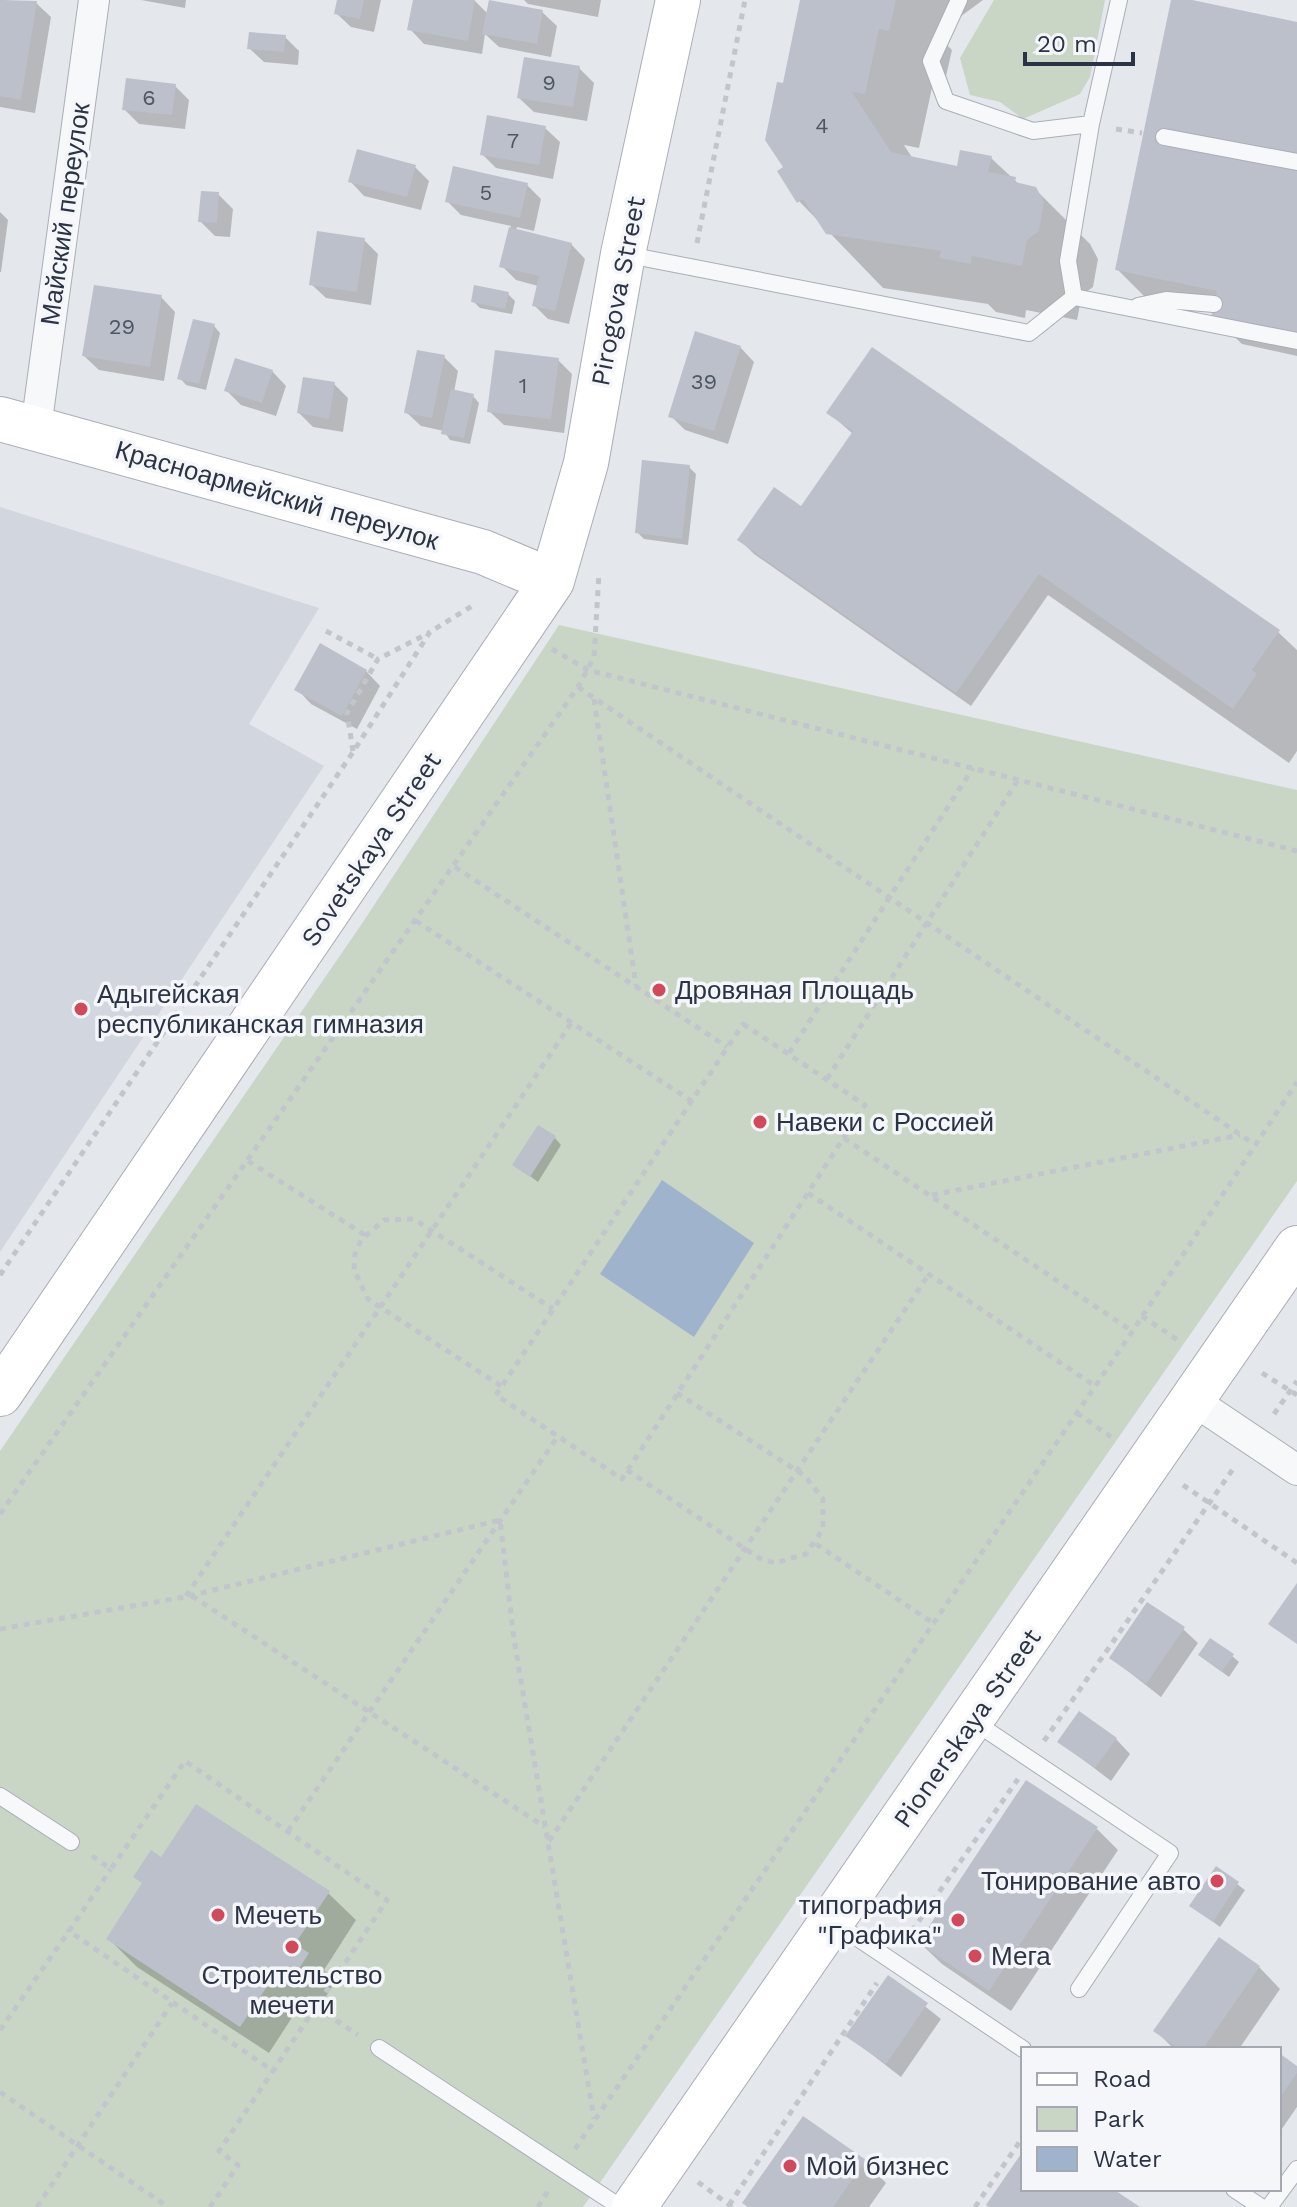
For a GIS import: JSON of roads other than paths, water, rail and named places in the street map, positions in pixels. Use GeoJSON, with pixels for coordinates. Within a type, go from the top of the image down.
{"type":"FeatureCollection","features":[{"type":"Feature","properties":{"kind":"street","name":"Майский переулок"},"geometry":{"type":"LineString","coordinates":[[18,424],[94,0]]}},
{"type":"Feature","properties":{"kind":"street","name":"Pirogova Street"},"geometry":{"type":"LineString","coordinates":[[552,581],[586,463],[623,254],[678,0]]}},
{"type":"Feature","properties":{"kind":"street","name":"Красноармейский переулок"},"geometry":{"type":"LineString","coordinates":[[18,424],[483,552],[552,581]]}},
{"type":"Feature","properties":{"kind":"street","name":"Sovetskaya Street"},"geometry":{"type":"LineString","coordinates":[[0,1394],[552,581]]}},
{"type":"Feature","properties":{"kind":"street","name":"Pionerskaya Street"},"geometry":{"type":"LineString","coordinates":[[634,2207],[1297,1248]]}},
{"type":"Feature","properties":{"kind":"street"},"geometry":{"type":"LineString","coordinates":[[1194,1401],[1297,1470]]}},
{"type":"Feature","properties":{"kind":"lane"},"geometry":{"type":"LineString","coordinates":[[959,0],[931,61],[946,101],[1033,131],[1091,124]]}},
{"type":"Feature","properties":{"kind":"lane"},"geometry":{"type":"LineString","coordinates":[[1074,297],[1068,261],[1091,124],[1119,0]]}},
{"type":"Feature","properties":{"kind":"lane"},"geometry":{"type":"LineString","coordinates":[[1164,137],[1297,162]]}},
{"type":"Feature","properties":{"kind":"lane"},"geometry":{"type":"LineString","coordinates":[[623,254],[1029,333],[1074,297]]}},
{"type":"Feature","properties":{"kind":"lane"},"geometry":{"type":"LineString","coordinates":[[1074,297],[1297,341]]}},
{"type":"Feature","properties":{"kind":"lane"},"geometry":{"type":"LineString","coordinates":[[1128,308],[1166,300],[1214,304]]}},
{"type":"Feature","properties":{"kind":"lane"},"geometry":{"type":"LineString","coordinates":[[972,1720],[1170,1853],[1079,1989]]}},
{"type":"Feature","properties":{"kind":"lane"},"geometry":{"type":"LineString","coordinates":[[0,1796],[71,1842]]}},
{"type":"Feature","properties":{"kind":"lane"},"geometry":{"type":"LineString","coordinates":[[833,1921],[1021,2048]]}},
{"type":"Feature","properties":{"kind":"lane"},"geometry":{"type":"LineString","coordinates":[[379,2048],[564,2167],[620,2207]]}},
{"type":"Feature","properties":{"kind":"lane"},"geometry":{"type":"LineString","coordinates":[[1281,2191],[1297,2169]]}},
{"type":"Feature","properties":{"kind":"lane"},"geometry":{"type":"LineString","coordinates":[[1237,2191],[1261,2207]]}},
{"type":"Feature","properties":{"kind":"water"},"geometry":{"type":"Polygon","coordinates":[[[662,1180],[754,1243],[694,1337],[600,1274],[662,1180]]]}},
{"type":"Feature","properties":{"kind":"place","name":"Дровяная Площадь"},"geometry":{"type":"Point","coordinates":[659,990]}},
{"type":"Feature","properties":{"kind":"place","name":"Адыгейская республиканская гимназия"},"geometry":{"type":"Point","coordinates":[81,1009]}},
{"type":"Feature","properties":{"kind":"place","name":"Навеки с Россией"},"geometry":{"type":"Point","coordinates":[760,1122]}},
{"type":"Feature","properties":{"kind":"place","name":"Тонирование авто"},"geometry":{"type":"Point","coordinates":[1217,1881]}},
{"type":"Feature","properties":{"kind":"place","name":"Мечеть"},"geometry":{"type":"Point","coordinates":[218,1915]}},
{"type":"Feature","properties":{"kind":"place","name":"типография \"Графика\""},"geometry":{"type":"Point","coordinates":[958,1920]}},
{"type":"Feature","properties":{"kind":"place","name":"Строительство мечети"},"geometry":{"type":"Point","coordinates":[292,1947]}},
{"type":"Feature","properties":{"kind":"place","name":"Мега"},"geometry":{"type":"Point","coordinates":[975,1956]}},
{"type":"Feature","properties":{"kind":"place","name":"Мой бизнес"},"geometry":{"type":"Point","coordinates":[790,2166]}}]}
